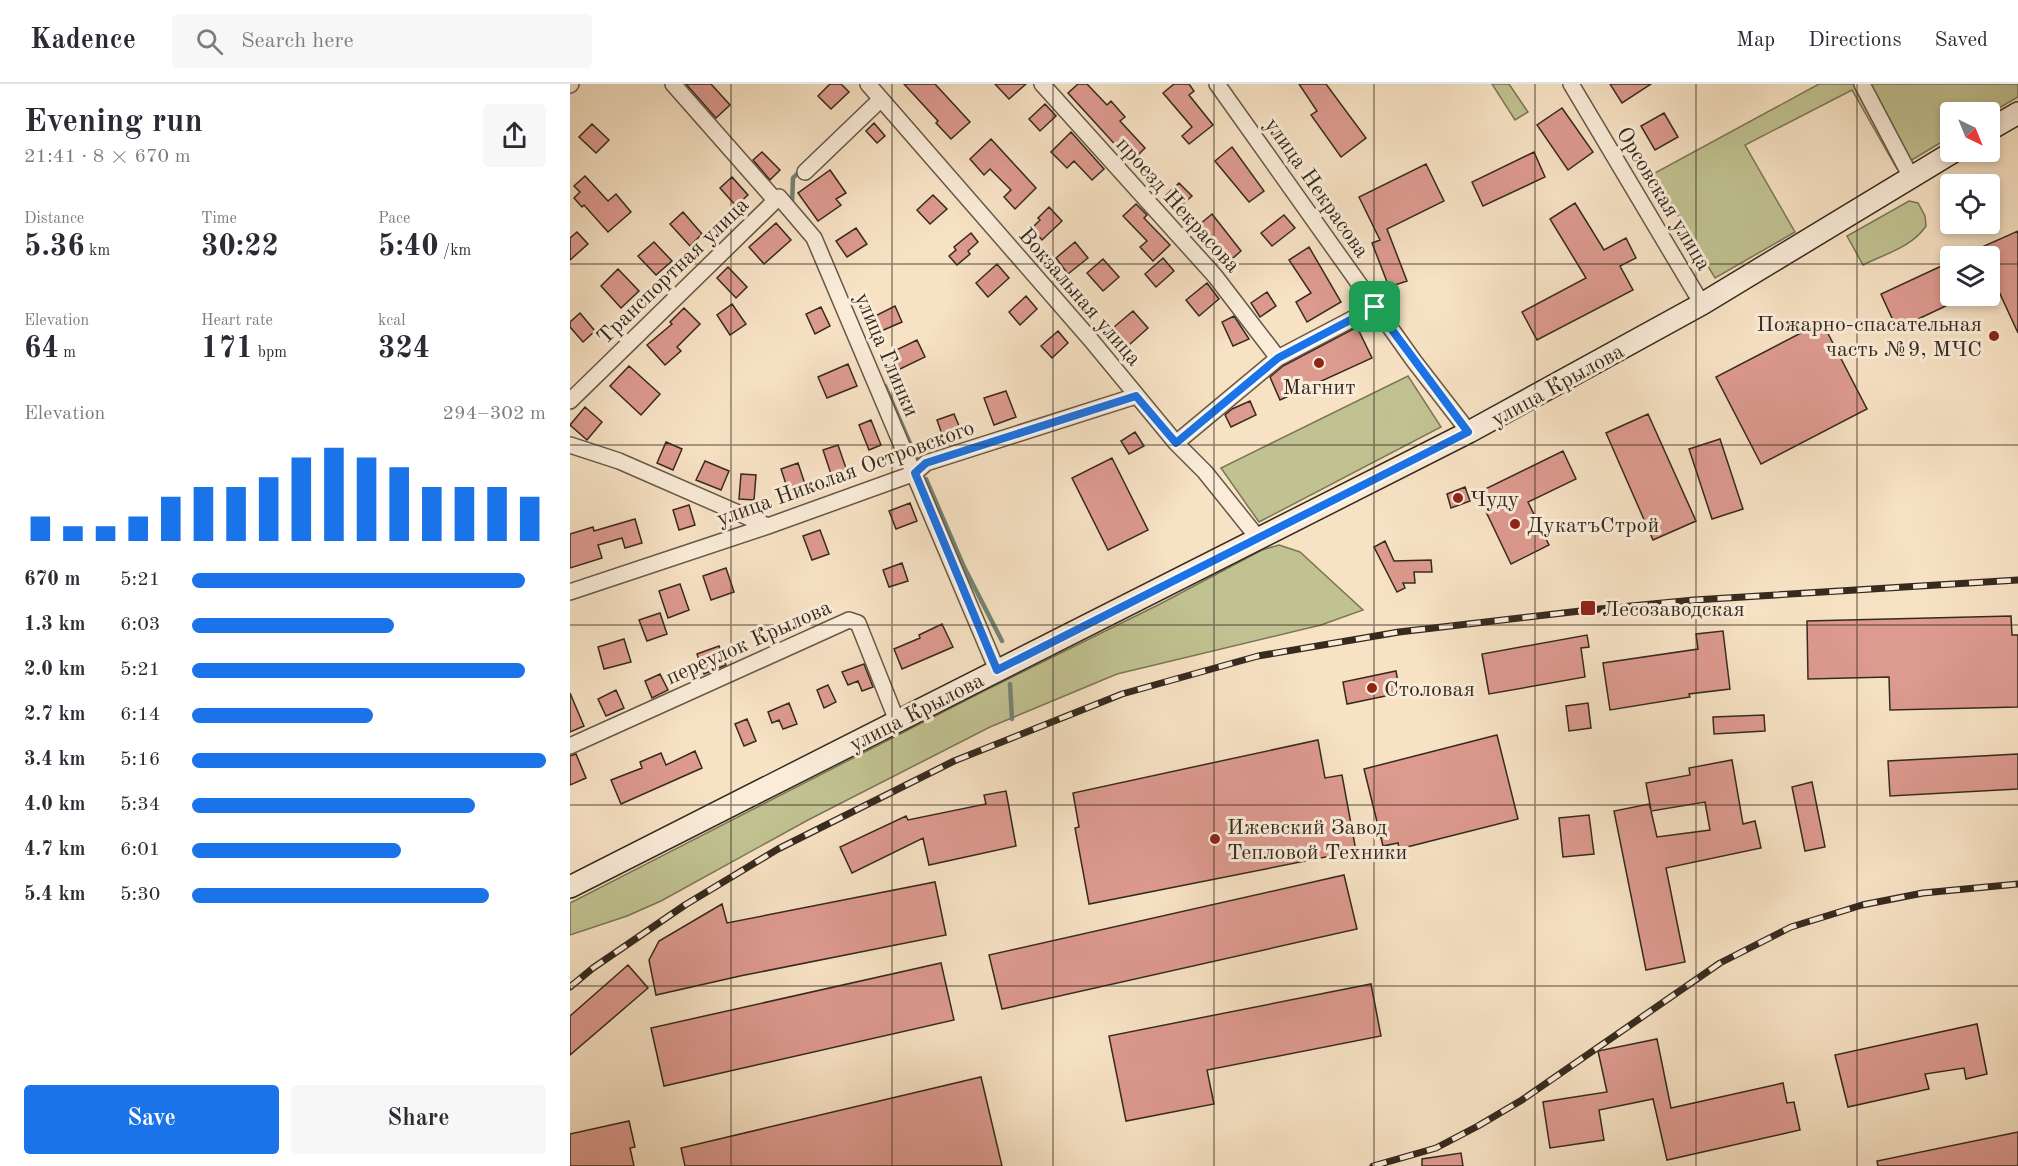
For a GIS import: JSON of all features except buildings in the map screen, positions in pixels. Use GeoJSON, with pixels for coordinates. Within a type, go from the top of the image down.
{"type":"FeatureCollection","features":[{"type":"Feature","properties":{"kind":"main road"},"geometry":{"type":"LineString","coordinates":[[2000,124],[2018,113]]}},
{"type":"Feature","properties":{"kind":"main road","name":"улица Крылова"},"geometry":{"type":"LineString","coordinates":[[570,887],[1468,432],[1702,304],[1940,160]]}},
{"type":"Feature","properties":{"kind":"street","name":"улица Глинки"},"geometry":{"type":"LineString","coordinates":[[672,84],[814,238],[997,670]]}},
{"type":"Feature","properties":{"kind":"street","name":"Вокзальная улица"},"geometry":{"type":"LineString","coordinates":[[868,84],[1091,340],[1176,443],[1205,472],[1258,538]]}},
{"type":"Feature","properties":{"kind":"street","name":"проезд Некрасова"},"geometry":{"type":"LineString","coordinates":[[1041,84],[1215,276],[1278,358]]}},
{"type":"Feature","properties":{"kind":"street","name":"улица Некрасова"},"geometry":{"type":"LineString","coordinates":[[1217,84],[1375,307],[1468,432]]}},
{"type":"Feature","properties":{"kind":"street","name":"Орсовская улица"},"geometry":{"type":"LineString","coordinates":[[1571,84],[1702,304]]}},
{"type":"Feature","properties":{"kind":"street"},"geometry":{"type":"LineString","coordinates":[[1862,84],[1911,177]]}},
{"type":"Feature","properties":{"kind":"street"},"geometry":{"type":"LineString","coordinates":[[805,172],[881,99]]}},
{"type":"Feature","properties":{"kind":"street","name":"Транспортная улица"},"geometry":{"type":"LineString","coordinates":[[570,400],[778,199]]}},
{"type":"Feature","properties":{"kind":"street"},"geometry":{"type":"LineString","coordinates":[[1176,443],[1278,358],[1375,307]]}},
{"type":"Feature","properties":{"kind":"street","name":"улица Николая Островского"},"geometry":{"type":"LineString","coordinates":[[570,592],[768,526],[915,473],[926,463],[1136,396]]}},
{"type":"Feature","properties":{"kind":"street"},"geometry":{"type":"LineString","coordinates":[[570,444],[619,461],[768,526]]}},
{"type":"Feature","properties":{"kind":"street","name":"переулок Крылова"},"geometry":{"type":"LineString","coordinates":[[570,746],[849,620],[858,623],[897,721]]}},
{"type":"Feature","properties":{"kind":"green space"},"geometry":{"type":"Polygon","coordinates":[[[1492,84],[1509,84],[1528,112],[1515,120],[1492,84]]]}},
{"type":"Feature","properties":{"kind":"green space"},"geometry":{"type":"Polygon","coordinates":[[[1819,84],[2018,84],[2018,97],[2000,108],[2000,102],[1940,102],[1940,143],[1897,169],[1852,90],[1745,145],[1795,232],[1715,278],[1653,174],[1819,84]]]}},
{"type":"Feature","properties":{"kind":"green space"},"geometry":{"type":"Polygon","coordinates":[[[1909,201],[1918,203],[1925,216],[1926,226],[1906,245],[1863,265],[1847,236],[1909,201]]]}},
{"type":"Feature","properties":{"kind":"green space"},"geometry":{"type":"Polygon","coordinates":[[[1408,376],[1441,427],[1259,522],[1221,468],[1408,376]]]}},
{"type":"Feature","properties":{"kind":"green space"},"geometry":{"type":"Polygon","coordinates":[[[1279,545],[1300,552],[1363,610],[1321,625],[1117,674],[990,727],[808,820],[661,901],[627,916],[570,935],[570,903],[1262,550],[1279,545]]]}},
{"type":"Feature","properties":{"kind":"waterway"},"geometry":{"type":"LineString","coordinates":[[792,204],[793,178],[801,170]]}},
{"type":"Feature","properties":{"kind":"waterway"},"geometry":{"type":"LineString","coordinates":[[885,386],[916,457]]}},
{"type":"Feature","properties":{"kind":"waterway"},"geometry":{"type":"LineString","coordinates":[[926,479],[964,567],[1002,641]]}},
{"type":"Feature","properties":{"kind":"waterway"},"geometry":{"type":"LineString","coordinates":[[1010,684],[1012,719]]}},
{"type":"Feature","properties":{"kind":"railway"},"geometry":{"type":"LineString","coordinates":[[570,987],[593,968],[685,905],[778,849],[954,761],[1122,694],[1258,656],[1399,632],[1694,600],[2018,580]]}},
{"type":"Feature","properties":{"kind":"railway"},"geometry":{"type":"LineString","coordinates":[[1373,1166],[1436,1148],[1478,1126],[1522,1100],[1720,963],[1791,927],[1862,905],[1923,893],[2018,884]]}},
{"type":"Feature","properties":{"kind":"place","name":"Пожарно-спасательная часть №9, МЧС"},"geometry":{"type":"Point","coordinates":[1994,336]}},
{"type":"Feature","properties":{"kind":"place","name":"Магнит"},"geometry":{"type":"Point","coordinates":[1319,363]}},
{"type":"Feature","properties":{"kind":"place","name":"Чуду"},"geometry":{"type":"Point","coordinates":[1458,498]}},
{"type":"Feature","properties":{"kind":"place","name":"ДукатъСтрой"},"geometry":{"type":"Point","coordinates":[1515,524]}},
{"type":"Feature","properties":{"kind":"place","name":"Лесозаводская"},"geometry":{"type":"Point","coordinates":[1588,608]}},
{"type":"Feature","properties":{"kind":"place","name":"Столовая"},"geometry":{"type":"Point","coordinates":[1372,688]}},
{"type":"Feature","properties":{"kind":"place","name":"Ижевский Завод Тепловой Техники"},"geometry":{"type":"Point","coordinates":[1215,839]}},
{"type":"Feature","properties":{"kind":"route"},"geometry":{"type":"LineString","coordinates":[[1375,307],[1468,432],[997,670],[915,473],[926,463],[1136,396],[1176,443],[1278,358],[1375,307]]}}]}
